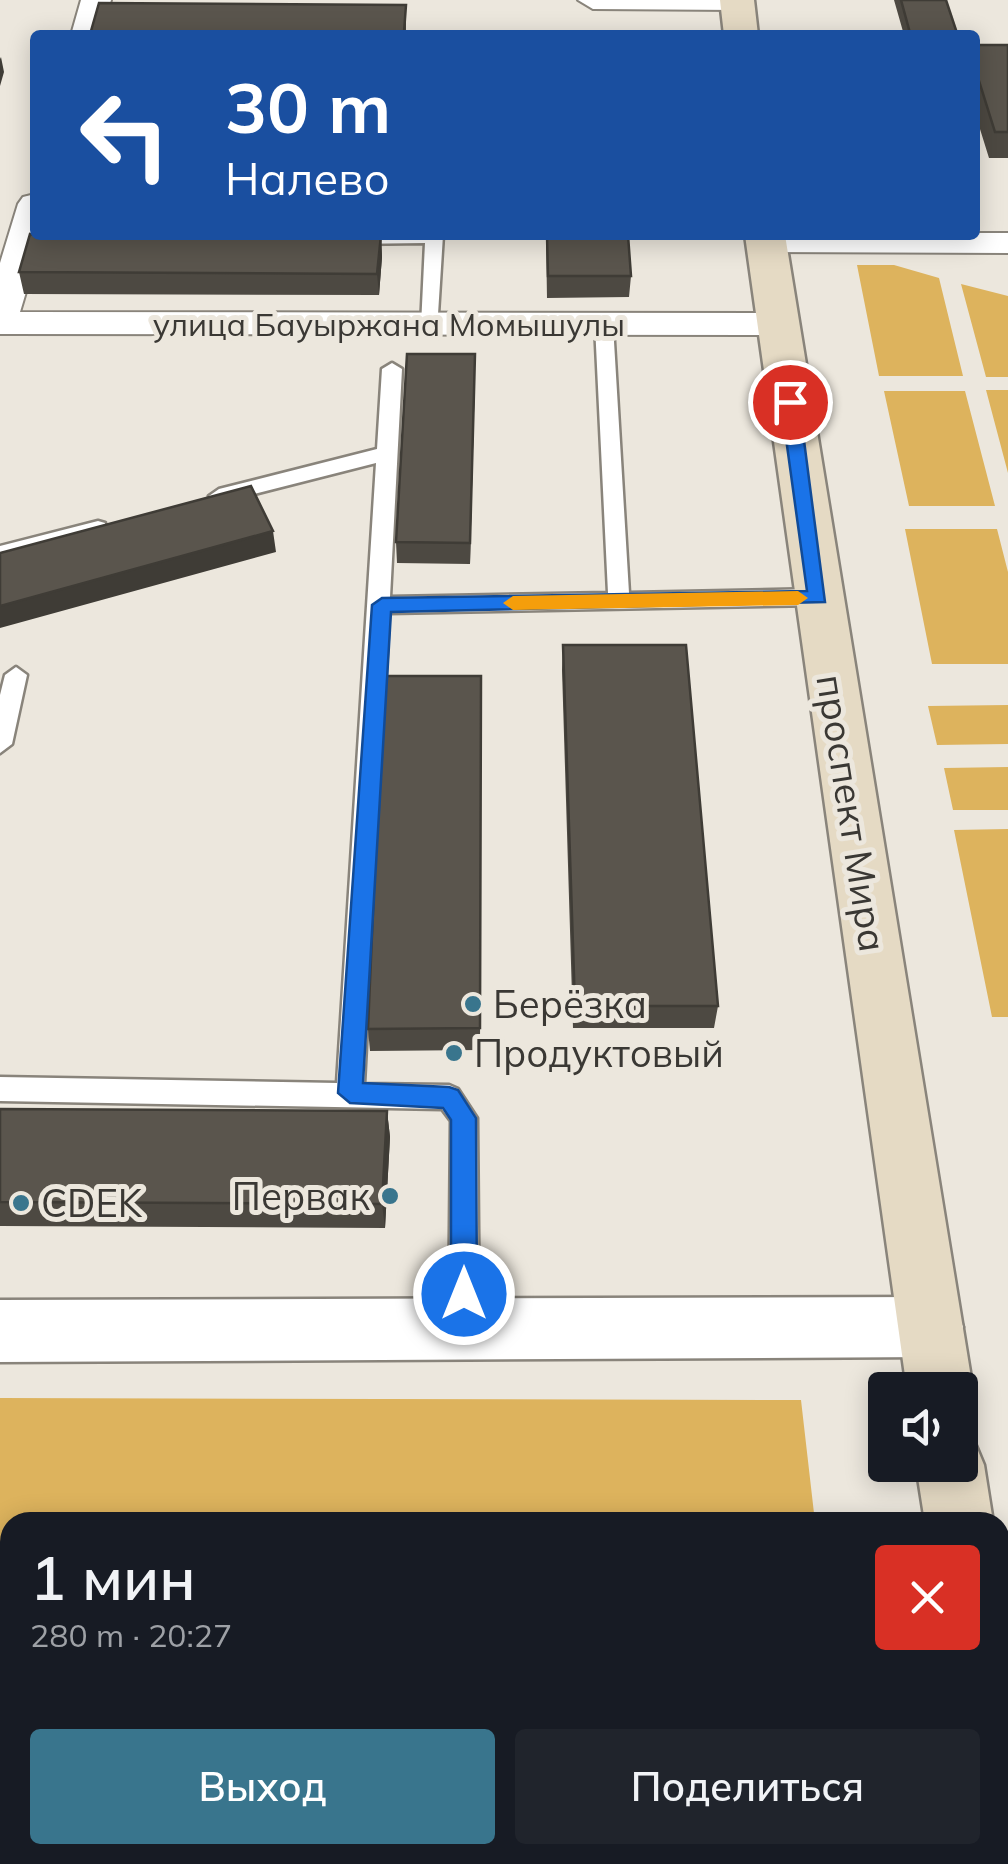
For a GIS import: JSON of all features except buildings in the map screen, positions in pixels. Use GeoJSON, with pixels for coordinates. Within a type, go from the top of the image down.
{"type":"FeatureCollection","features":[{"type":"Feature","properties":{"kind":"main road"},"geometry":{"type":"LineString","coordinates":[[737,0],[740,30]]}},
{"type":"Feature","properties":{"kind":"main road","name":"проспект Мира"},"geometry":{"type":"LineString","coordinates":[[766,240],[937,1372]]}},
{"type":"Feature","properties":{"kind":"main road"},"geometry":{"type":"LineString","coordinates":[[952,1482],[957,1512]]}},
{"type":"Feature","properties":{"kind":"street"},"geometry":{"type":"LineString","coordinates":[[87,30],[96,0]]}},
{"type":"Feature","properties":{"kind":"street"},"geometry":{"type":"LineString","coordinates":[[593,0],[737,0]]}},
{"type":"Feature","properties":{"kind":"street"},"geometry":{"type":"LineString","coordinates":[[0,322],[34,240]]}},
{"type":"Feature","properties":{"kind":"street"},"geometry":{"type":"LineString","coordinates":[[887,240],[1008,242]]}},
{"type":"Feature","properties":{"kind":"street","name":"улица Бауыржана Момышулы"},"geometry":{"type":"LineString","coordinates":[[0,322],[778,324]]}},
{"type":"Feature","properties":{"kind":"street"},"geometry":{"type":"LineString","coordinates":[[0,1332],[931,1327]]}},
{"type":"Feature","properties":{"kind":"lane"},"geometry":{"type":"LineString","coordinates":[[430,326],[434,240]]}},
{"type":"Feature","properties":{"kind":"lane"},"geometry":{"type":"LineString","coordinates":[[604,325],[619,601]]}},
{"type":"Feature","properties":{"kind":"lane"},"geometry":{"type":"LineString","coordinates":[[350,1093],[382,605],[392,369]]}},
{"type":"Feature","properties":{"kind":"lane"},"geometry":{"type":"LineString","coordinates":[[204,500],[388,453]]}},
{"type":"Feature","properties":{"kind":"lane"},"geometry":{"type":"LineString","coordinates":[[0,552],[111,524]]}},
{"type":"Feature","properties":{"kind":"lane"},"geometry":{"type":"LineString","coordinates":[[382,605],[818,597]]}},
{"type":"Feature","properties":{"kind":"lane"},"geometry":{"type":"LineString","coordinates":[[0,744],[16,675]]}},
{"type":"Feature","properties":{"kind":"lane"},"geometry":{"type":"LineString","coordinates":[[0,1088],[449,1098],[464,1118],[464,1329]]}},
{"type":"Feature","properties":{"kind":"shaded area"},"geometry":{"type":"Polygon","coordinates":[[[857,265],[894,265],[939,278],[963,376],[879,376],[857,265]]]}},
{"type":"Feature","properties":{"kind":"shaded area"},"geometry":{"type":"Polygon","coordinates":[[[961,284],[1008,296],[1008,377],[986,377],[961,284]]]}},
{"type":"Feature","properties":{"kind":"shaded area"},"geometry":{"type":"Polygon","coordinates":[[[986,390],[1008,390],[1008,473],[986,390]]]}},
{"type":"Feature","properties":{"kind":"shaded area"},"geometry":{"type":"Polygon","coordinates":[[[884,391],[965,391],[995,506],[909,506],[884,391]]]}},
{"type":"Feature","properties":{"kind":"shaded area"},"geometry":{"type":"Polygon","coordinates":[[[905,529],[997,529],[1008,572],[1008,664],[932,664],[905,529]]]}},
{"type":"Feature","properties":{"kind":"shaded area"},"geometry":{"type":"Polygon","coordinates":[[[1008,705],[1008,744],[937,745],[928,706],[1008,705]]]}},
{"type":"Feature","properties":{"kind":"shaded area"},"geometry":{"type":"Polygon","coordinates":[[[1008,767],[1008,810],[953,810],[944,768],[1008,767]]]}},
{"type":"Feature","properties":{"kind":"shaded area"},"geometry":{"type":"Polygon","coordinates":[[[1008,829],[1008,1017],[992,1017],[954,830],[1008,829]]]}},
{"type":"Feature","properties":{"kind":"shaded area"},"geometry":{"type":"Polygon","coordinates":[[[0,1398],[801,1400],[814,1512],[0,1512],[0,1398]]]}},
{"type":"Feature","properties":{"kind":"slow traffic"},"geometry":{"type":"LineString","coordinates":[[513,603],[798,598]]}},
{"type":"Feature","properties":{"kind":"place","name":"Берёзка"},"geometry":{"type":"Point","coordinates":[473,1004]}},
{"type":"Feature","properties":{"kind":"place","name":"Продуктовый"},"geometry":{"type":"Point","coordinates":[454,1053]}},
{"type":"Feature","properties":{"kind":"place","name":"Первак"},"geometry":{"type":"Point","coordinates":[390,1196]}},
{"type":"Feature","properties":{"kind":"place","name":"CDEK"},"geometry":{"type":"Point","coordinates":[21,1203]}},
{"type":"Feature","properties":{"kind":"route"},"geometry":{"type":"LineString","coordinates":[[464,1294],[464,1118],[449,1098],[350,1093],[382,605],[818,597],[790,402]]}}]}
